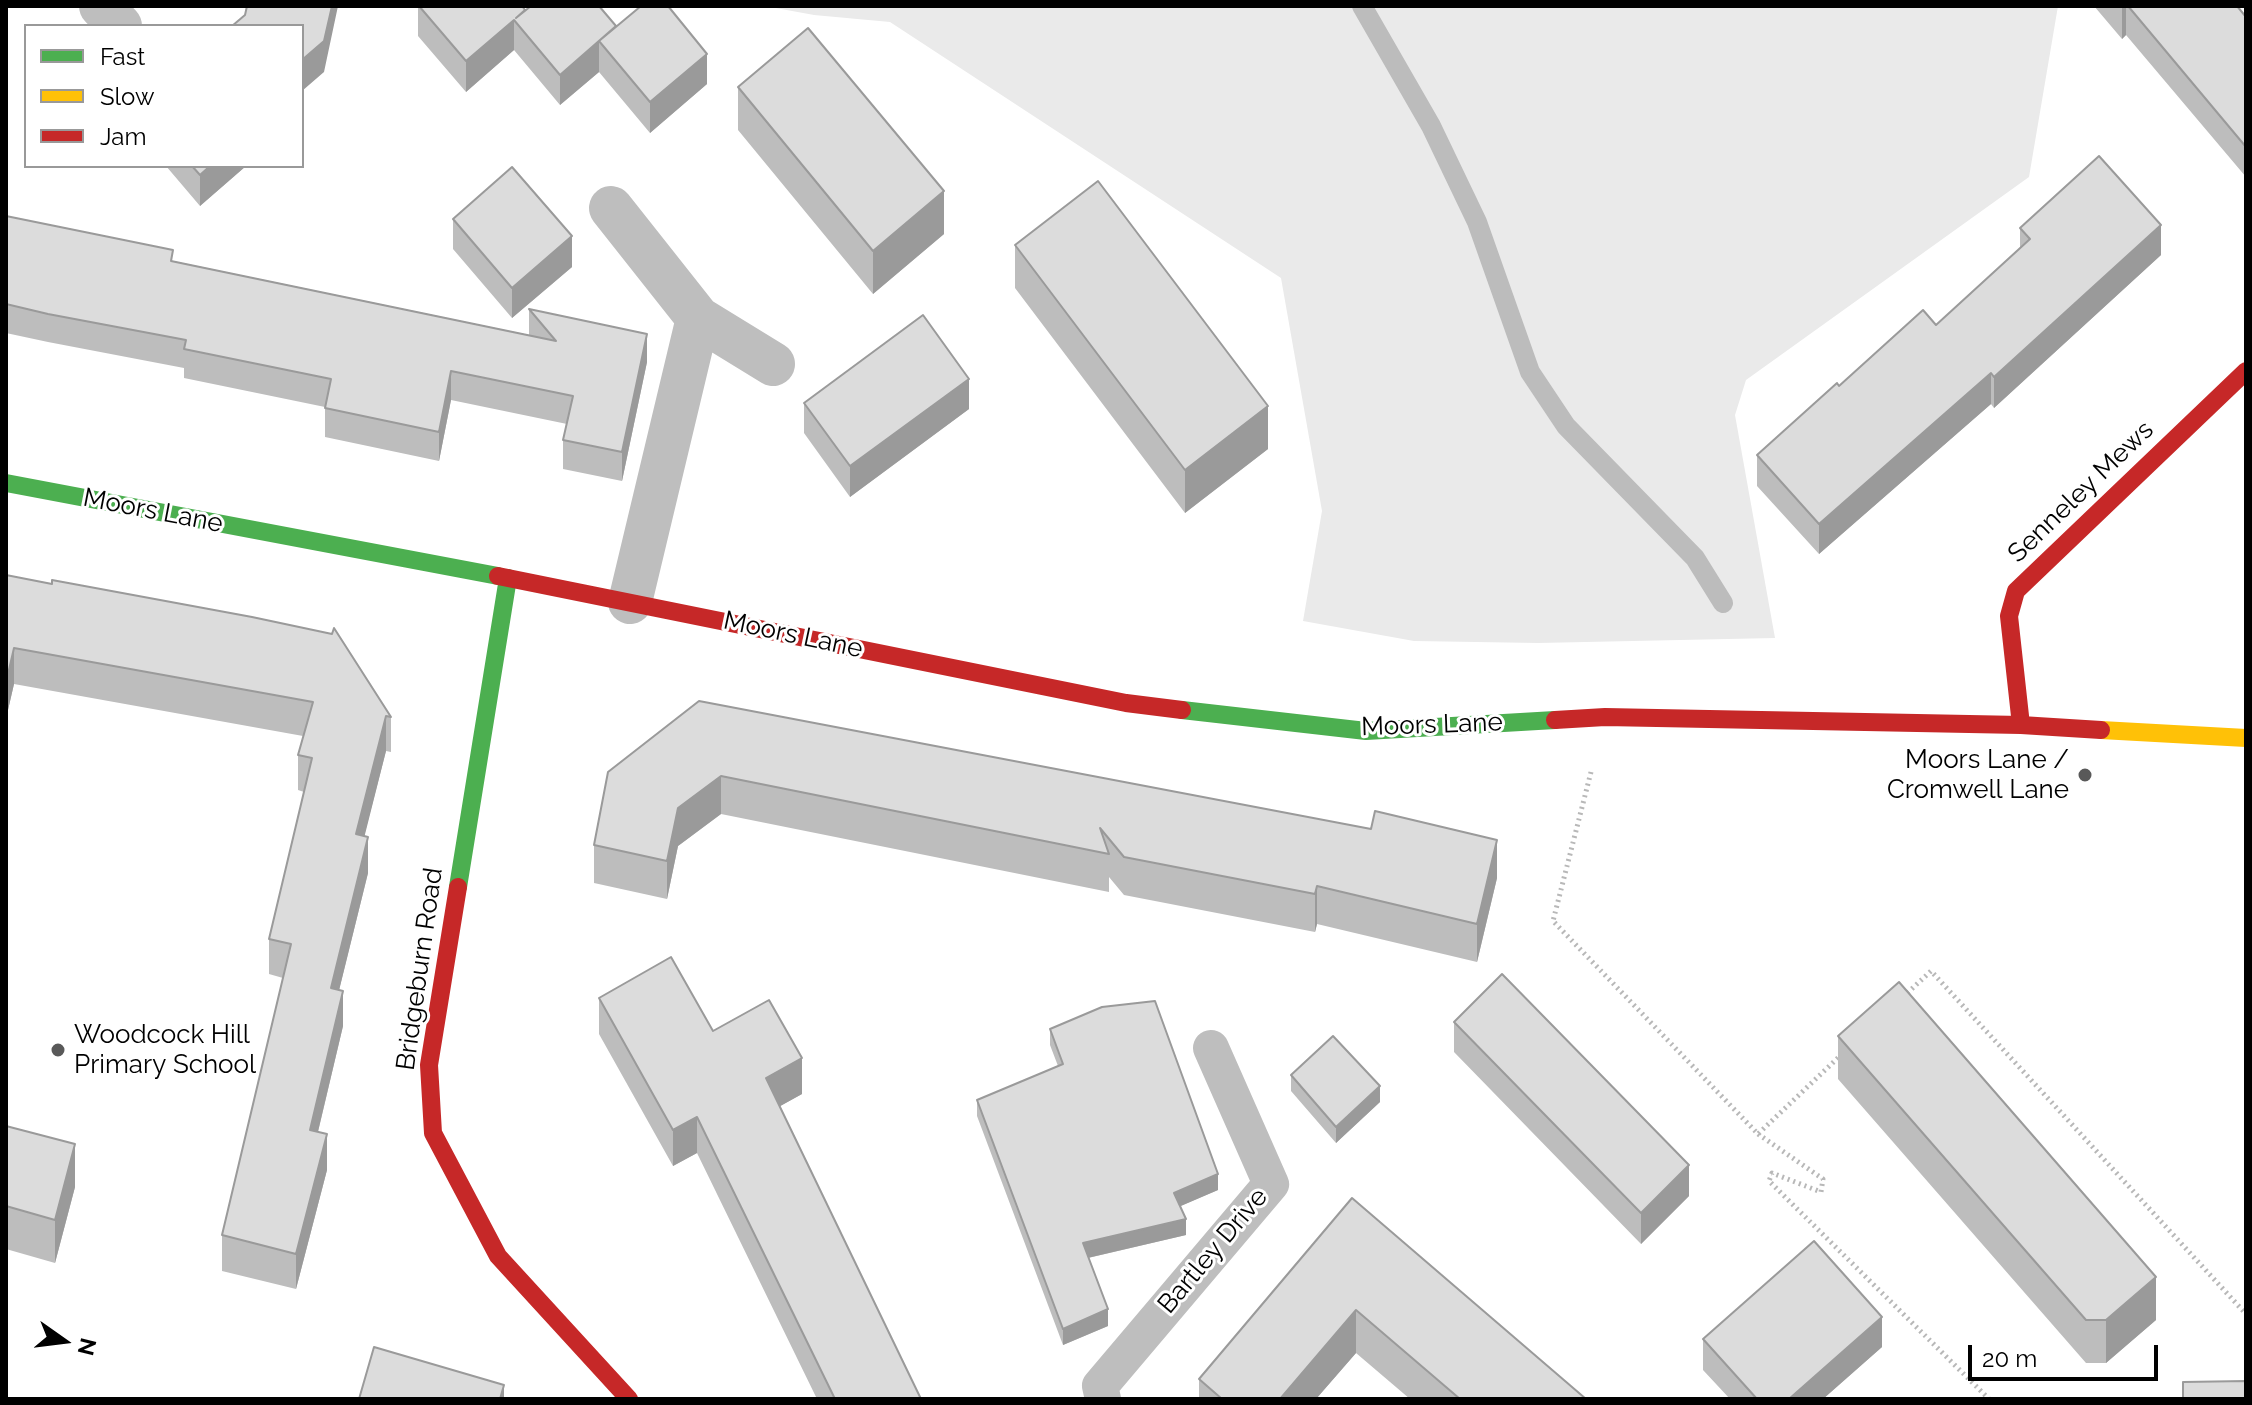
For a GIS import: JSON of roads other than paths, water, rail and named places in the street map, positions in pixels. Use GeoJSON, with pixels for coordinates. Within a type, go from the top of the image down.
{"type":"FeatureCollection","features":[{"type":"Feature","properties":{"kind":"street"},"geometry":{"type":"LineString","coordinates":[[101,6],[118,24]]}},
{"type":"Feature","properties":{"kind":"street"},"geometry":{"type":"LineString","coordinates":[[611,208],[698,318],[773,364]]}},
{"type":"Feature","properties":{"kind":"street"},"geometry":{"type":"LineString","coordinates":[[630,602],[698,318]]}},
{"type":"Feature","properties":{"kind":"street","name":"Senneley Mews"},"geometry":{"type":"LineString","coordinates":[[2021,725],[2009,616],[2016,591],[2246,371]]}},
{"type":"Feature","properties":{"kind":"street","name":"Moors Lane"},"geometry":{"type":"LineString","coordinates":[[6,483],[508,578],[1141,705],[1366,731],[1605,717],[2021,725],[2246,738]]}},
{"type":"Feature","properties":{"kind":"street","name":"Bridgeburn Road"},"geometry":{"type":"LineString","coordinates":[[508,578],[429,1065],[433,1133],[498,1256],[629,1399]]}},
{"type":"Feature","properties":{"kind":"lane","name":"Bartley Drive"},"geometry":{"type":"LineString","coordinates":[[1103,1399],[1100,1386],[1271,1184],[1211,1048]]}},
{"type":"Feature","properties":{"kind":"waterway"},"geometry":{"type":"LineString","coordinates":[[1362,6],[1431,126],[1477,222],[1530,372],[1566,426],[1695,558],[1723,603]]}},
{"type":"Feature","properties":{"kind":"place","name":"Moors Lane / Cromwell Lane"},"geometry":{"type":"Point","coordinates":[2085,775]}},
{"type":"Feature","properties":{"kind":"place","name":"Woodcock Hill Primary School"},"geometry":{"type":"Point","coordinates":[58,1050]}}]}
